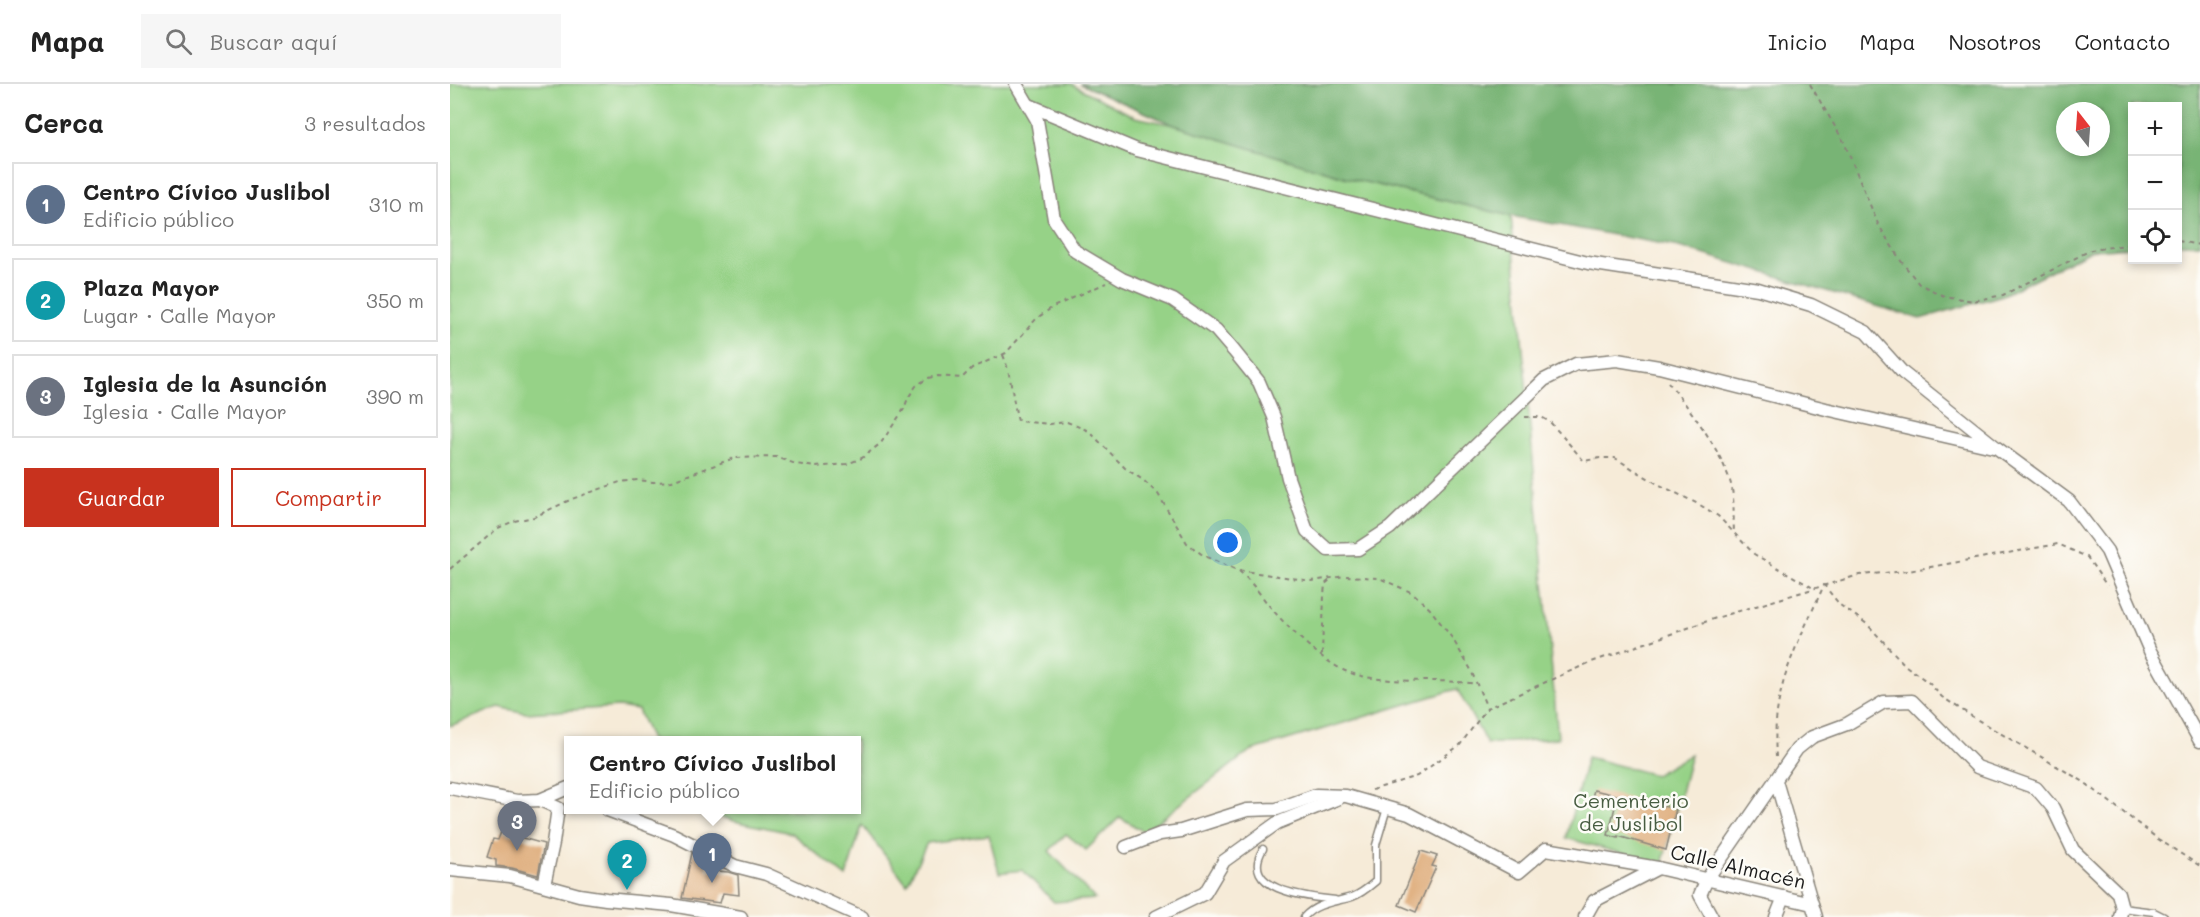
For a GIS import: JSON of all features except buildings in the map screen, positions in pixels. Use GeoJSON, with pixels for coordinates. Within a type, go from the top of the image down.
{"type":"FeatureCollection","features":[{"type":"Feature","properties":{"kind":"street"},"geometry":{"type":"LineString","coordinates":[[1016,84],[1037,120],[1054,219],[1075,251],[1115,275],[1173,300],[1216,330],[1259,382],[1274,417],[1288,478],[1307,531],[1328,550],[1358,549],[1390,528],[1544,380],[1576,364],[1617,360],[1659,367],[1826,409],[1997,448]]}},
{"type":"Feature","properties":{"kind":"street"},"geometry":{"type":"LineString","coordinates":[[1029,105],[1137,150],[1588,263],[1758,289],[1810,305],[1866,332],[1903,374],[2069,501],[2107,552],[2150,651],[2200,741]]}},
{"type":"Feature","properties":{"kind":"street"},"geometry":{"type":"LineString","coordinates":[[1712,917],[1700,895],[1707,879],[1797,749],[1812,737],[1847,724],[1884,702],[1912,701],[1977,768],[2036,788],[2052,808],[2073,850],[2118,893],[2121,913]]}},
{"type":"Feature","properties":{"kind":"street"},"geometry":{"type":"LineString","coordinates":[[1776,781],[1812,904]]}},
{"type":"Feature","properties":{"kind":"street"},"geometry":{"type":"LineString","coordinates":[[450,788],[517,801],[540,800],[564,790]]}},
{"type":"Feature","properties":{"kind":"street","name":"Calle Almacén"},"geometry":{"type":"LineString","coordinates":[[1126,847],[1160,834],[1181,831],[1247,810],[1277,809],[1316,795],[1346,795],[1408,814],[1519,872],[1546,849],[1658,868],[1812,904],[1816,917]]}},
{"type":"Feature","properties":{"kind":"street"},"geometry":{"type":"LineString","coordinates":[[1156,917],[1205,893],[1224,861],[1277,823],[1346,795]]}},
{"type":"Feature","properties":{"kind":"street"},"geometry":{"type":"LineString","coordinates":[[540,800],[558,808],[544,885]]}},
{"type":"Feature","properties":{"kind":"street"},"geometry":{"type":"LineString","coordinates":[[618,814],[674,835],[735,866],[766,874],[862,917]]}},
{"type":"Feature","properties":{"kind":"street"},"geometry":{"type":"LineString","coordinates":[[1585,917],[1594,901],[1658,868]]}},
{"type":"Feature","properties":{"kind":"street"},"geometry":{"type":"LineString","coordinates":[[450,870],[510,876],[579,895],[671,905],[741,917]]}},
{"type":"Feature","properties":{"kind":"street"},"geometry":{"type":"LineString","coordinates":[[1776,917],[1784,897]]}},
{"type":"Feature","properties":{"kind":"lane"},"geometry":{"type":"LineString","coordinates":[[1304,917],[1312,910],[1354,896],[1376,881],[1376,844],[1388,808]]}},
{"type":"Feature","properties":{"kind":"lane"},"geometry":{"type":"LineString","coordinates":[[1263,849],[1257,862],[1258,869],[1266,881],[1280,890],[1291,893],[1339,900]]}},
{"type":"Feature","properties":{"kind":"lane"},"geometry":{"type":"LineString","coordinates":[[2121,913],[2154,912],[2164,917]]}},
{"type":"Feature","properties":{"kind":"path"},"geometry":{"type":"LineString","coordinates":[[1810,84],[1844,142],[1878,224],[1901,261],[1919,284],[1944,296],[1973,301],[2003,295],[2091,250],[2128,245]]}},
{"type":"Feature","properties":{"kind":"path"},"geometry":{"type":"LineString","coordinates":[[2182,242],[2200,244]]}},
{"type":"Feature","properties":{"kind":"path"},"geometry":{"type":"LineString","coordinates":[[450,569],[498,528],[514,520],[534,517],[620,482],[672,481],[734,458],[776,457],[814,467],[847,464],[862,458],[881,443],[904,410],[916,386],[928,378],[938,376],[962,378],[972,368],[1004,355],[1037,318],[1053,307],[1090,291],[1115,275]]}},
{"type":"Feature","properties":{"kind":"path"},"geometry":{"type":"LineString","coordinates":[[1004,355],[1018,421],[1050,424],[1066,422],[1089,431],[1125,468],[1143,480],[1158,495],[1187,543],[1204,556],[1237,570],[1312,581],[1355,576],[1379,578],[1413,593],[1430,609],[1470,668],[1487,708]]}},
{"type":"Feature","properties":{"kind":"path"},"geometry":{"type":"LineString","coordinates":[[1659,367],[1710,441],[1731,483],[1734,532]]}},
{"type":"Feature","properties":{"kind":"path"},"geometry":{"type":"LineString","coordinates":[[1506,417],[1541,417],[1550,422],[1584,461],[1615,458],[1718,516],[1754,554],[1813,588]]}},
{"type":"Feature","properties":{"kind":"path"},"geometry":{"type":"LineString","coordinates":[[1368,790],[1417,776],[1460,745],[1487,708],[1589,663],[1716,618],[1859,575],[1908,571],[2058,544],[2087,557],[2113,594]]}},
{"type":"Feature","properties":{"kind":"path"},"geometry":{"type":"LineString","coordinates":[[1237,570],[1279,618],[1322,656],[1342,669],[1376,678],[1459,681],[1476,684]]}},
{"type":"Feature","properties":{"kind":"path"},"geometry":{"type":"LineString","coordinates":[[1322,656],[1325,585],[1332,578]]}},
{"type":"Feature","properties":{"kind":"path"},"geometry":{"type":"LineString","coordinates":[[1776,781],[1775,730],[1786,673],[1824,585]]}},
{"type":"Feature","properties":{"kind":"path"},"geometry":{"type":"LineString","coordinates":[[1824,585],[1840,605],[1867,624],[1906,666],[1942,697],[2084,782],[2158,839],[2200,866]]}},
{"type":"Feature","properties":{"kind":"green space"},"geometry":{"type":"Polygon","coordinates":[[[450,84],[1071,84],[1135,117],[1174,125],[1348,178],[1511,216],[1558,738],[1487,744],[1457,689],[1250,751],[1144,832],[1120,817],[1086,850],[1066,834],[1049,851],[1095,899],[1054,902],[1022,870],[999,873],[989,835],[927,843],[907,884],[862,825],[846,877],[791,833],[712,814],[861,814],[861,736],[649,736],[638,710],[619,707],[526,713],[499,707],[450,726],[450,84]]]}},
{"type":"Feature","properties":{"kind":"green space"},"geometry":{"type":"Polygon","coordinates":[[[1080,84],[2200,84],[2200,244],[2182,244],[2182,102],[2128,102],[2128,247],[2091,250],[2003,295],[1920,319],[1679,247],[1511,216],[1348,178],[1174,125],[1080,84]]]}},
{"type":"Feature","properties":{"kind":"green space","name":"Cementerio de Juslibol"},"geometry":{"type":"Polygon","coordinates":[[[1691,754],[1662,865],[1566,838],[1587,757],[1655,775],[1691,754]]]}},
{"type":"Feature","properties":{"kind":"place","name":"Iglesia de la Asunción"},"geometry":{"type":"Point","coordinates":[517,851]}},
{"type":"Feature","properties":{"kind":"place","name":"Centro Cívico Juslibol"},"geometry":{"type":"Point","coordinates":[712,883]}},
{"type":"Feature","properties":{"kind":"place","name":"Plaza Mayor"},"geometry":{"type":"Point","coordinates":[627,890]}}]}
